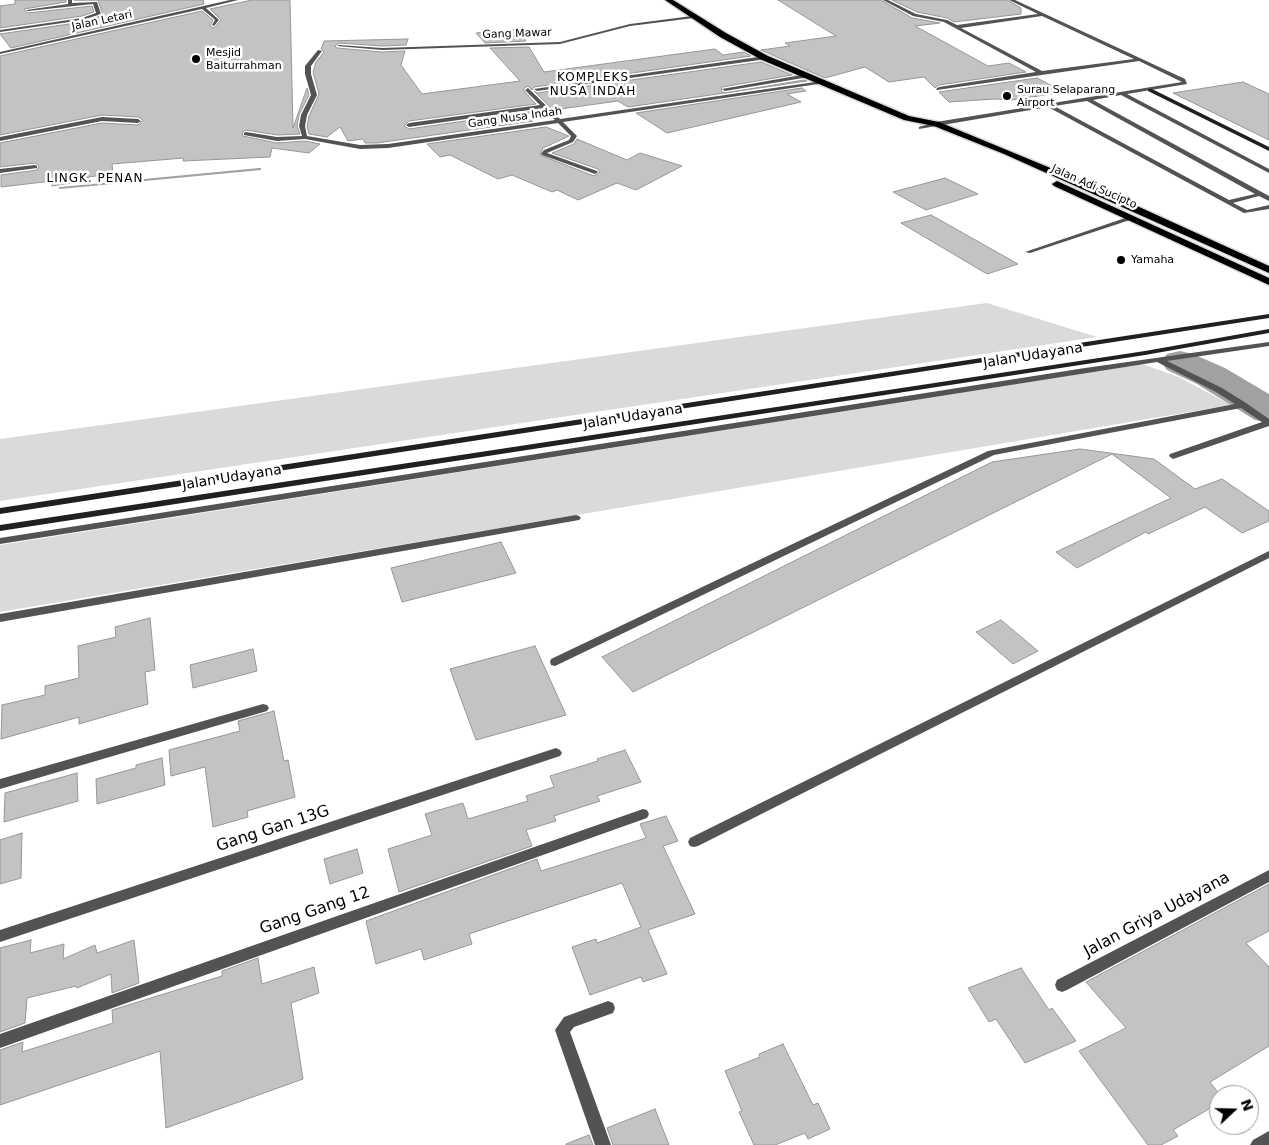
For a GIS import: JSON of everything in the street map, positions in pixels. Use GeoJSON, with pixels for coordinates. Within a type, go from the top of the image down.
{"type":"FeatureCollection","features":[{"type":"Feature","properties":{"kind":"highway","name":"Jalan Adi Sucipto"},"geometry":{"type":"LineString","coordinates":[[668,0],[692,17],[762,58],[907,118],[936,124],[1079,183],[1269,270]]}},
{"type":"Feature","properties":{"kind":"highway","name":"Jalan Adi Sucipto"},"geometry":{"type":"LineString","coordinates":[[907,118],[922,128],[992,156],[1269,282]]}},
{"type":"Feature","properties":{"kind":"main road"},"geometry":{"type":"LineString","coordinates":[[1150,90],[1269,149]]}},
{"type":"Feature","properties":{"kind":"main road","name":"Jalan Udayana"},"geometry":{"type":"LineString","coordinates":[[0,511],[1269,316]]}},
{"type":"Feature","properties":{"kind":"main road","name":"Jalan Udayana"},"geometry":{"type":"LineString","coordinates":[[0,528],[1145,352],[1269,331]]}},
{"type":"Feature","properties":{"kind":"main road"},"geometry":{"type":"LineString","coordinates":[[132,508],[133,491]]}},
{"type":"Feature","properties":{"kind":"street","name":"Jalan Letari"},"geometry":{"type":"LineString","coordinates":[[0,54],[204,8],[224,1],[236,0]]}},
{"type":"Feature","properties":{"kind":"street"},"geometry":{"type":"LineString","coordinates":[[885,0],[915,15],[940,20],[955,27],[1041,73]]}},
{"type":"Feature","properties":{"kind":"street"},"geometry":{"type":"LineString","coordinates":[[922,128],[936,124],[1185,84],[1183,80],[1011,0]]}},
{"type":"Feature","properties":{"kind":"street"},"geometry":{"type":"LineString","coordinates":[[0,31],[99,14],[96,4],[70,2],[28,10]]}},
{"type":"Feature","properties":{"kind":"street"},"geometry":{"type":"LineString","coordinates":[[204,8],[217,20],[214,25]]}},
{"type":"Feature","properties":{"kind":"street"},"geometry":{"type":"LineString","coordinates":[[955,27],[1044,15]]}},
{"type":"Feature","properties":{"kind":"street","name":"Gang Mawar"},"geometry":{"type":"LineString","coordinates":[[339,46],[382,49],[560,43],[630,25],[692,17]]}},
{"type":"Feature","properties":{"kind":"street"},"geometry":{"type":"LineString","coordinates":[[83,18],[88,23]]}},
{"type":"Feature","properties":{"kind":"street"},"geometry":{"type":"LineString","coordinates":[[93,27],[98,32]]}},
{"type":"Feature","properties":{"kind":"street"},"geometry":{"type":"LineString","coordinates":[[305,137],[302,126],[304,115],[314,95],[308,74],[308,66],[320,51]]}},
{"type":"Feature","properties":{"kind":"street"},"geometry":{"type":"LineString","coordinates":[[537,89],[762,58]]}},
{"type":"Feature","properties":{"kind":"street"},"geometry":{"type":"LineString","coordinates":[[939,89],[1140,60]]}},
{"type":"Feature","properties":{"kind":"street"},"geometry":{"type":"LineString","coordinates":[[726,89],[807,76]]}},
{"type":"Feature","properties":{"kind":"street","name":"Gang Nusa Indah"},"geometry":{"type":"LineString","coordinates":[[246,134],[281,139],[305,137],[360,147],[372,147],[822,83]]}},
{"type":"Feature","properties":{"kind":"street"},"geometry":{"type":"LineString","coordinates":[[528,90],[553,114],[557,122],[572,133],[574,139],[546,150],[544,154],[595,172]]}},
{"type":"Feature","properties":{"kind":"street"},"geometry":{"type":"LineString","coordinates":[[1123,94],[1269,171]]}},
{"type":"Feature","properties":{"kind":"street"},"geometry":{"type":"LineString","coordinates":[[1088,100],[1269,199]]}},
{"type":"Feature","properties":{"kind":"street"},"geometry":{"type":"LineString","coordinates":[[409,125],[543,106]]}},
{"type":"Feature","properties":{"kind":"street"},"geometry":{"type":"LineString","coordinates":[[1050,106],[1246,212],[1269,207]]}},
{"type":"Feature","properties":{"kind":"street"},"geometry":{"type":"LineString","coordinates":[[0,140],[102,119],[138,121]]}},
{"type":"Feature","properties":{"kind":"street"},"geometry":{"type":"LineString","coordinates":[[0,171],[34,167]]}},
{"type":"Feature","properties":{"kind":"street"},"geometry":{"type":"LineString","coordinates":[[1228,202],[1269,191]]}},
{"type":"Feature","properties":{"kind":"street"},"geometry":{"type":"LineString","coordinates":[[1028,252],[1131,218]]}},
{"type":"Feature","properties":{"kind":"street"},"geometry":{"type":"LineString","coordinates":[[0,541],[1085,370],[1269,344]]}},
{"type":"Feature","properties":{"kind":"street"},"geometry":{"type":"LineString","coordinates":[[1145,352],[1243,405],[1269,423]]}},
{"type":"Feature","properties":{"kind":"street"},"geometry":{"type":"LineString","coordinates":[[555,662],[991,453],[1243,405]]}},
{"type":"Feature","properties":{"kind":"street"},"geometry":{"type":"LineString","coordinates":[[1173,456],[1269,423]]}},
{"type":"Feature","properties":{"kind":"street"},"geometry":{"type":"LineString","coordinates":[[0,618],[576,518]]}},
{"type":"Feature","properties":{"kind":"street"},"geometry":{"type":"LineString","coordinates":[[694,842],[1269,554]]}},
{"type":"Feature","properties":{"kind":"street"},"geometry":{"type":"LineString","coordinates":[[0,784],[262,708]]}},
{"type":"Feature","properties":{"kind":"street","name":"Gang Gan 13G"},"geometry":{"type":"LineString","coordinates":[[0,936],[556,753]]}},
{"type":"Feature","properties":{"kind":"street","name":"Gang Gang 12"},"geometry":{"type":"LineString","coordinates":[[0,1041],[643,814]]}},
{"type":"Feature","properties":{"kind":"street","name":"Jalan Griya Udayana"},"geometry":{"type":"LineString","coordinates":[[1062,984],[1269,876]]}},
{"type":"Feature","properties":{"kind":"street"},"geometry":{"type":"LineString","coordinates":[[603,1145],[562,1030],[569,1022],[608,1008]]}},
{"type":"Feature","properties":{"kind":"street"},"geometry":{"type":"LineString","coordinates":[[1258,1145],[1269,1139]]}},
{"type":"Feature","properties":{"kind":"shaded area"},"geometry":{"type":"Polygon","coordinates":[[[987,303],[1097,337],[0,501],[0,439],[987,303]]]}},
{"type":"Feature","properties":{"kind":"shaded area"},"geometry":{"type":"Polygon","coordinates":[[[1142,364],[1179,377],[1231,405],[0,612],[0,545],[1142,364]]]}},
{"type":"Feature","properties":{"kind":"building"},"geometry":{"type":"Polygon","coordinates":[[[15,0],[66,0],[66,2],[24,9],[28,13],[92,6],[94,12],[82,16],[0,28],[0,6],[15,4],[15,0]]]}},
{"type":"Feature","properties":{"kind":"building"},"geometry":{"type":"Polygon","coordinates":[[[98,0],[203,0],[204,4],[11,48],[0,34],[83,22],[103,15],[98,0]]]}},
{"type":"Feature","properties":{"kind":"building"},"geometry":{"type":"Polygon","coordinates":[[[252,0],[290,0],[293,128],[307,88],[309,95],[299,115],[297,126],[300,134],[277,135],[246,130],[242,133],[243,136],[277,143],[305,141],[320,144],[309,153],[272,148],[270,157],[183,161],[184,158],[112,164],[113,173],[78,179],[78,182],[52,186],[52,181],[1,187],[1,175],[37,170],[39,166],[35,163],[0,167],[0,143],[102,123],[138,125],[143,120],[138,117],[102,115],[0,135],[0,56],[202,11],[213,20],[210,26],[214,28],[221,20],[210,9],[252,0]]]}},
{"type":"Feature","properties":{"kind":"building"},"geometry":{"type":"Polygon","coordinates":[[[778,0],[881,0],[912,18],[940,23],[915,26],[988,66],[1009,63],[1026,72],[939,85],[935,88],[924,77],[889,82],[865,67],[825,78],[761,50],[790,46],[785,43],[836,36],[778,0]]]}},
{"type":"Feature","properties":{"kind":"building"},"geometry":{"type":"Polygon","coordinates":[[[892,0],[1007,0],[1021,8],[1021,14],[954,22],[947,18],[917,12],[892,0]]]}},
{"type":"Feature","properties":{"kind":"building"},"geometry":{"type":"Polygon","coordinates":[[[518,29],[526,41],[485,43],[476,33],[518,29]]]}},
{"type":"Feature","properties":{"kind":"building"},"geometry":{"type":"Polygon","coordinates":[[[408,39],[406,45],[382,46],[339,43],[335,46],[337,48],[382,52],[405,51],[401,65],[422,94],[520,81],[490,48],[529,47],[544,72],[715,49],[723,55],[744,52],[751,56],[534,87],[532,90],[528,86],[524,88],[524,91],[536,104],[409,121],[404,126],[409,129],[544,111],[518,115],[533,121],[377,143],[365,143],[363,139],[348,141],[340,127],[327,137],[309,134],[307,126],[309,116],[319,94],[313,72],[316,62],[324,52],[321,49],[324,41],[408,39]]]}},
{"type":"Feature","properties":{"kind":"building"},"geometry":{"type":"Polygon","coordinates":[[[761,62],[792,75],[722,87],[721,91],[725,93],[628,107],[618,101],[553,110],[534,91],[537,93],[761,62]]]}},
{"type":"Feature","properties":{"kind":"building"},"geometry":{"type":"Polygon","coordinates":[[[1037,78],[1064,92],[1012,100],[995,99],[949,102],[939,92],[1037,78]]]}},
{"type":"Feature","properties":{"kind":"building"},"geometry":{"type":"Polygon","coordinates":[[[804,80],[807,81],[730,92],[804,80]]]}},
{"type":"Feature","properties":{"kind":"building"},"geometry":{"type":"Polygon","coordinates":[[[1243,82],[1269,94],[1269,140],[1173,93],[1243,82]]]}},
{"type":"Feature","properties":{"kind":"building"},"geometry":{"type":"Polygon","coordinates":[[[802,88],[806,91],[787,94],[801,102],[667,133],[636,113],[802,88]]]}},
{"type":"Feature","properties":{"kind":"building"},"geometry":{"type":"Polygon","coordinates":[[[546,127],[569,136],[543,148],[540,155],[594,176],[600,172],[598,169],[552,153],[574,144],[577,139],[627,160],[640,153],[682,166],[636,190],[617,183],[578,200],[557,190],[552,192],[512,175],[498,179],[450,155],[440,157],[427,144],[546,127]]]}},
{"type":"Feature","properties":{"kind":"building"},"geometry":{"type":"Polygon","coordinates":[[[945,178],[978,194],[926,210],[893,192],[945,178]]]}},
{"type":"Feature","properties":{"kind":"building"},"geometry":{"type":"Polygon","coordinates":[[[931,215],[1018,264],[987,274],[901,223],[931,215]]]}},
{"type":"Feature","properties":{"kind":"building"},"geometry":{"type":"Polygon","coordinates":[[[1080,449],[1154,459],[1195,489],[1222,479],[1269,511],[1269,521],[1242,533],[1205,507],[1148,534],[1146,532],[1077,568],[1056,552],[1171,498],[1112,454],[633,692],[602,657],[992,462],[1080,449]]]}},
{"type":"Feature","properties":{"kind":"building"},"geometry":{"type":"Polygon","coordinates":[[[501,542],[516,573],[402,602],[391,568],[501,542]]]}},
{"type":"Feature","properties":{"kind":"building"},"geometry":{"type":"Polygon","coordinates":[[[150,618],[155,670],[145,672],[148,704],[79,724],[79,717],[1,739],[2,705],[45,695],[45,686],[79,678],[78,646],[116,637],[115,627],[150,618]]]}},
{"type":"Feature","properties":{"kind":"building"},"geometry":{"type":"Polygon","coordinates":[[[1001,620],[1038,651],[1013,664],[976,632],[1001,620]]]}},
{"type":"Feature","properties":{"kind":"building"},"geometry":{"type":"Polygon","coordinates":[[[535,646],[566,715],[476,740],[450,669],[535,646]]]}},
{"type":"Feature","properties":{"kind":"building"},"geometry":{"type":"Polygon","coordinates":[[[253,649],[257,671],[193,688],[190,665],[253,649]]]}},
{"type":"Feature","properties":{"kind":"building"},"geometry":{"type":"Polygon","coordinates":[[[274,711],[284,761],[288,760],[295,797],[247,811],[248,817],[213,827],[205,767],[171,776],[169,750],[240,731],[238,721],[274,711]]]}},
{"type":"Feature","properties":{"kind":"building"},"geometry":{"type":"Polygon","coordinates":[[[625,750],[641,782],[597,796],[600,801],[554,816],[556,821],[526,830],[532,846],[399,892],[388,849],[432,835],[425,814],[463,803],[468,819],[528,801],[526,796],[554,787],[550,776],[598,761],[597,759],[625,750]]]}},
{"type":"Feature","properties":{"kind":"building"},"geometry":{"type":"Polygon","coordinates":[[[162,758],[165,785],[97,804],[96,779],[136,768],[136,765],[162,758]]]}},
{"type":"Feature","properties":{"kind":"building"},"geometry":{"type":"Polygon","coordinates":[[[77,773],[78,801],[4,822],[5,793],[77,773]]]}},
{"type":"Feature","properties":{"kind":"building"},"geometry":{"type":"Polygon","coordinates":[[[666,816],[678,841],[663,846],[695,914],[648,930],[667,974],[643,982],[641,977],[590,995],[572,947],[596,939],[597,943],[641,927],[622,883],[469,934],[472,944],[424,960],[421,949],[376,964],[366,921],[537,859],[541,871],[646,838],[640,824],[666,816]]]}},
{"type":"Feature","properties":{"kind":"building"},"geometry":{"type":"Polygon","coordinates":[[[22,833],[21,878],[0,884],[0,840],[22,833]]]}},
{"type":"Feature","properties":{"kind":"building"},"geometry":{"type":"Polygon","coordinates":[[[357,849],[363,873],[330,884],[324,859],[357,849]]]}},
{"type":"Feature","properties":{"kind":"building"},"geometry":{"type":"Polygon","coordinates":[[[1269,884],[1269,931],[1246,943],[1269,967],[1269,1046],[1210,1082],[1212,1085],[1209,1085],[1209,1109],[1173,1130],[1178,1136],[1161,1145],[1148,1145],[1079,1051],[1126,1028],[1086,982],[1269,884]]]}},
{"type":"Feature","properties":{"kind":"building"},"geometry":{"type":"Polygon","coordinates":[[[31,940],[30,953],[64,944],[63,959],[95,945],[97,953],[134,940],[139,983],[112,993],[111,974],[77,988],[76,986],[27,998],[25,1023],[0,1032],[0,948],[31,940]]]}},
{"type":"Feature","properties":{"kind":"building"},"geometry":{"type":"Polygon","coordinates":[[[258,958],[262,984],[314,967],[319,993],[291,1003],[303,1079],[166,1128],[160,1051],[0,1105],[0,1050],[23,1042],[22,1052],[113,1023],[112,1010],[222,976],[222,971],[258,958]]]}},
{"type":"Feature","properties":{"kind":"building"},"geometry":{"type":"Polygon","coordinates":[[[1021,968],[1049,1010],[1052,1008],[1076,1041],[1025,1063],[996,1019],[989,1022],[968,988],[1021,968]]]}},
{"type":"Feature","properties":{"kind":"building"},"geometry":{"type":"Polygon","coordinates":[[[783,1044],[813,1105],[818,1103],[830,1129],[808,1139],[805,1133],[775,1145],[754,1145],[739,1112],[742,1111],[725,1071],[760,1057],[759,1054],[783,1044]]]}},
{"type":"Feature","properties":{"kind":"building"},"geometry":{"type":"Polygon","coordinates":[[[655,1109],[669,1145],[613,1145],[607,1128],[655,1109]]]}},
{"type":"Feature","properties":{"kind":"building"},"geometry":{"type":"Polygon","coordinates":[[[589,1135],[593,1145],[566,1145],[566,1144],[589,1135]]]}},
{"type":"Feature","properties":{"kind":"waterway"},"geometry":{"type":"LineString","coordinates":[[60,188],[259,169]]}},
{"type":"Feature","properties":{"kind":"waterway"},"geometry":{"type":"LineString","coordinates":[[1180,362],[1211,376],[1269,411]]}},
{"type":"Feature","properties":{"kind":"place","name":"Mesjid Baiturrahman"},"geometry":{"type":"Point","coordinates":[196,59]}},
{"type":"Feature","properties":{"kind":"place","name":"Surau Selaparang Airport"},"geometry":{"type":"Point","coordinates":[1007,96]}},
{"type":"Feature","properties":{"kind":"place","name":"Yamaha"},"geometry":{"type":"Point","coordinates":[1121,260]}},
{"type":"Feature","properties":{"kind":"district","name":"KOMPLEKS NUSA INDAH"},"geometry":{"type":"Point","coordinates":[593,85]}},
{"type":"Feature","properties":{"kind":"district","name":"LINGK. PENAN"},"geometry":{"type":"Point","coordinates":[95,179]}}]}
